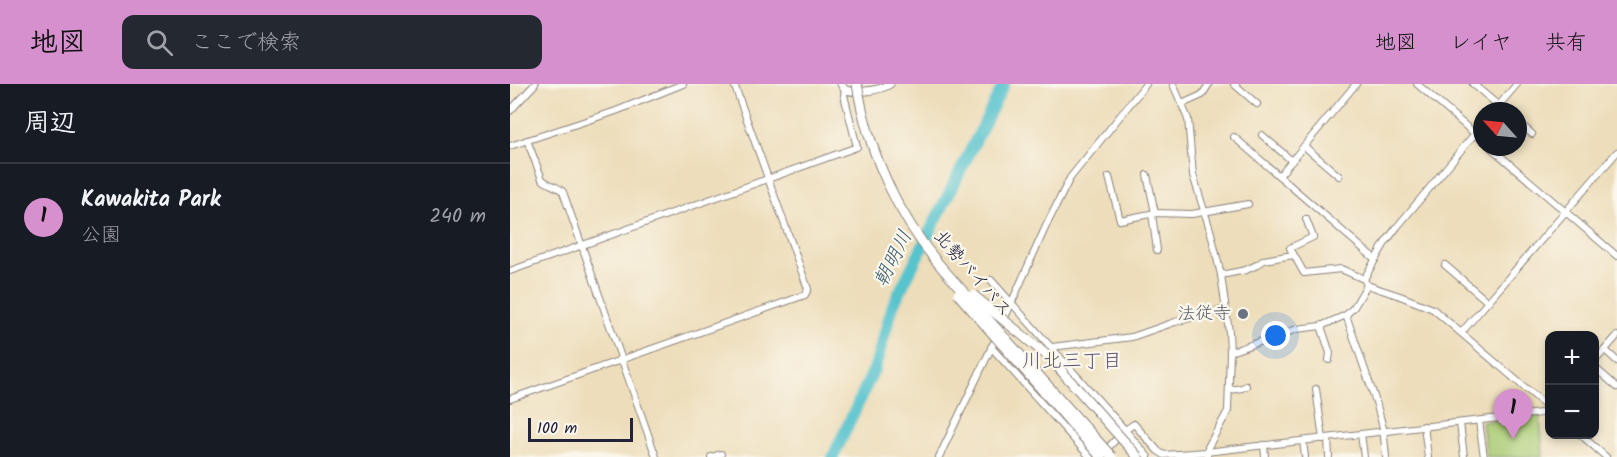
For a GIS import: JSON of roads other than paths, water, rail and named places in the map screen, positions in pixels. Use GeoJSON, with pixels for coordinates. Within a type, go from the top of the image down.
{"type":"FeatureCollection","features":[{"type":"Feature","properties":{"kind":"highway","name":"北勢バイパス"},"geometry":{"type":"LineString","coordinates":[[857,84],[862,114],[874,151],[891,191],[909,224],[932,256],[1112,457]]}},
{"type":"Feature","properties":{"kind":"highway"},"geometry":{"type":"LineString","coordinates":[[909,224],[930,258],[955,291],[1100,457]]}},
{"type":"Feature","properties":{"kind":"highway"},"geometry":{"type":"LineString","coordinates":[[932,256],[972,294],[1049,357],[1138,457]]}},
{"type":"Feature","properties":{"kind":"street"},"geometry":{"type":"LineString","coordinates":[[510,111],[535,84]]}},
{"type":"Feature","properties":{"kind":"street"},"geometry":{"type":"LineString","coordinates":[[510,146],[616,111],[683,84]]}},
{"type":"Feature","properties":{"kind":"street"},"geometry":{"type":"LineString","coordinates":[[510,399],[805,295],[808,289],[734,84]]}},
{"type":"Feature","properties":{"kind":"street"},"geometry":{"type":"LineString","coordinates":[[510,271],[857,147],[843,87],[853,91],[886,87],[890,84]]}},
{"type":"Feature","properties":{"kind":"street"},"geometry":{"type":"LineString","coordinates":[[939,457],[1070,178],[1146,84]]}},
{"type":"Feature","properties":{"kind":"street"},"geometry":{"type":"LineString","coordinates":[[1173,84],[1188,119],[1193,175],[1221,275],[1229,332],[1228,411],[1210,442],[1206,454]]}},
{"type":"Feature","properties":{"kind":"street"},"geometry":{"type":"LineString","coordinates":[[1182,104],[1202,95],[1209,84]]}},
{"type":"Feature","properties":{"kind":"street"},"geometry":{"type":"LineString","coordinates":[[1234,84],[1257,104]]}},
{"type":"Feature","properties":{"kind":"street"},"geometry":{"type":"LineString","coordinates":[[1279,176],[1356,84]]}},
{"type":"Feature","properties":{"kind":"street"},"geometry":{"type":"LineString","coordinates":[[1417,84],[1473,133]]}},
{"type":"Feature","properties":{"kind":"street"},"geometry":{"type":"LineString","coordinates":[[1473,84],[1490,102]]}},
{"type":"Feature","properties":{"kind":"street"},"geometry":{"type":"LineString","coordinates":[[1501,102],[1513,86]]}},
{"type":"Feature","properties":{"kind":"street"},"geometry":{"type":"LineString","coordinates":[[1527,130],[1532,134]]}},
{"type":"Feature","properties":{"kind":"street"},"geometry":{"type":"LineString","coordinates":[[1262,135],[1292,161]]}},
{"type":"Feature","properties":{"kind":"street"},"geometry":{"type":"LineString","coordinates":[[1230,352],[1297,329],[1321,326],[1346,315],[1354,307],[1375,259],[1397,227],[1473,135]]}},
{"type":"Feature","properties":{"kind":"street"},"geometry":{"type":"LineString","coordinates":[[1234,137],[1375,259]]}},
{"type":"Feature","properties":{"kind":"street"},"geometry":{"type":"LineString","coordinates":[[527,140],[542,179],[563,192],[656,457]]}},
{"type":"Feature","properties":{"kind":"street"},"geometry":{"type":"LineString","coordinates":[[1304,146],[1339,176]]}},
{"type":"Feature","properties":{"kind":"street"},"geometry":{"type":"LineString","coordinates":[[1461,333],[1617,152]]}},
{"type":"Feature","properties":{"kind":"street"},"geometry":{"type":"LineString","coordinates":[[1501,156],[1617,256]]}},
{"type":"Feature","properties":{"kind":"street"},"geometry":{"type":"LineString","coordinates":[[1147,175],[1154,213],[1157,250]]}},
{"type":"Feature","properties":{"kind":"street"},"geometry":{"type":"LineString","coordinates":[[1109,177],[1120,220],[1154,213],[1192,214],[1248,204]]}},
{"type":"Feature","properties":{"kind":"street"},"geometry":{"type":"LineString","coordinates":[[1306,219],[1313,237],[1290,249],[1304,273],[1341,269],[1366,282],[1426,305],[1545,406]]}},
{"type":"Feature","properties":{"kind":"street"},"geometry":{"type":"LineString","coordinates":[[1221,275],[1246,270],[1264,260],[1293,255]]}},
{"type":"Feature","properties":{"kind":"street"},"geometry":{"type":"LineString","coordinates":[[1445,265],[1488,302]]}},
{"type":"Feature","properties":{"kind":"street"},"geometry":{"type":"LineString","coordinates":[[991,280],[1148,457]]}},
{"type":"Feature","properties":{"kind":"street"},"geometry":{"type":"LineString","coordinates":[[1052,347],[1132,337],[1175,321],[1225,309]]}},
{"type":"Feature","properties":{"kind":"street"},"geometry":{"type":"LineString","coordinates":[[1346,315],[1376,402],[1386,457]]}},
{"type":"Feature","properties":{"kind":"street"},"geometry":{"type":"LineString","coordinates":[[1321,326],[1330,353],[1329,360]]}},
{"type":"Feature","properties":{"kind":"street"},"geometry":{"type":"LineString","coordinates":[[1599,357],[1617,336]]}},
{"type":"Feature","properties":{"kind":"street"},"geometry":{"type":"LineString","coordinates":[[991,347],[1090,457]]}},
{"type":"Feature","properties":{"kind":"street"},"geometry":{"type":"LineString","coordinates":[[1605,350],[1617,361]]}},
{"type":"Feature","properties":{"kind":"street"},"geometry":{"type":"LineString","coordinates":[[1599,371],[1617,387]]}},
{"type":"Feature","properties":{"kind":"street"},"geometry":{"type":"LineString","coordinates":[[1230,390],[1246,386]]}},
{"type":"Feature","properties":{"kind":"street"},"geometry":{"type":"LineString","coordinates":[[1316,389],[1329,457]]}},
{"type":"Feature","properties":{"kind":"street"},"geometry":{"type":"LineString","coordinates":[[1100,457],[1125,430],[1134,424],[1158,451],[1164,454],[1206,454],[1244,447],[1479,421],[1480,419],[1545,411]]}},
{"type":"Feature","properties":{"kind":"street"},"geometry":{"type":"LineString","coordinates":[[1479,421],[1484,457]]}},
{"type":"Feature","properties":{"kind":"street"},"geometry":{"type":"LineString","coordinates":[[1460,423],[1464,457]]}},
{"type":"Feature","properties":{"kind":"street"},"geometry":{"type":"LineString","coordinates":[[1424,426],[1428,457]]}},
{"type":"Feature","properties":{"kind":"street"},"geometry":{"type":"LineString","coordinates":[[1361,434],[1364,457]]}},
{"type":"Feature","properties":{"kind":"street"},"geometry":{"type":"LineString","coordinates":[[1585,439],[1606,457]]}},
{"type":"Feature","properties":{"kind":"street"},"geometry":{"type":"LineString","coordinates":[[1303,441],[1305,457]]}},
{"type":"Feature","properties":{"kind":"street"},"geometry":{"type":"LineString","coordinates":[[1264,445],[1265,457]]}},
{"type":"Feature","properties":{"kind":"street"},"geometry":{"type":"LineString","coordinates":[[1244,447],[1245,457]]}},
{"type":"Feature","properties":{"kind":"street"},"geometry":{"type":"LineString","coordinates":[[711,457],[721,454]]}},
{"type":"Feature","properties":{"kind":"waterway","name":"朝明川"},"geometry":{"type":"LineString","coordinates":[[833,457],[875,367],[893,305],[1004,84]]}},
{"type":"Feature","properties":{"kind":"place","name":"法従寺"},"geometry":{"type":"Point","coordinates":[1243,314]}},
{"type":"Feature","properties":{"kind":"place","name":"Kawakita Park"},"geometry":{"type":"Point","coordinates":[1513,439]}},
{"type":"Feature","properties":{"kind":"district","name":"川北三丁目"},"geometry":{"type":"Point","coordinates":[1072,362]}}]}
